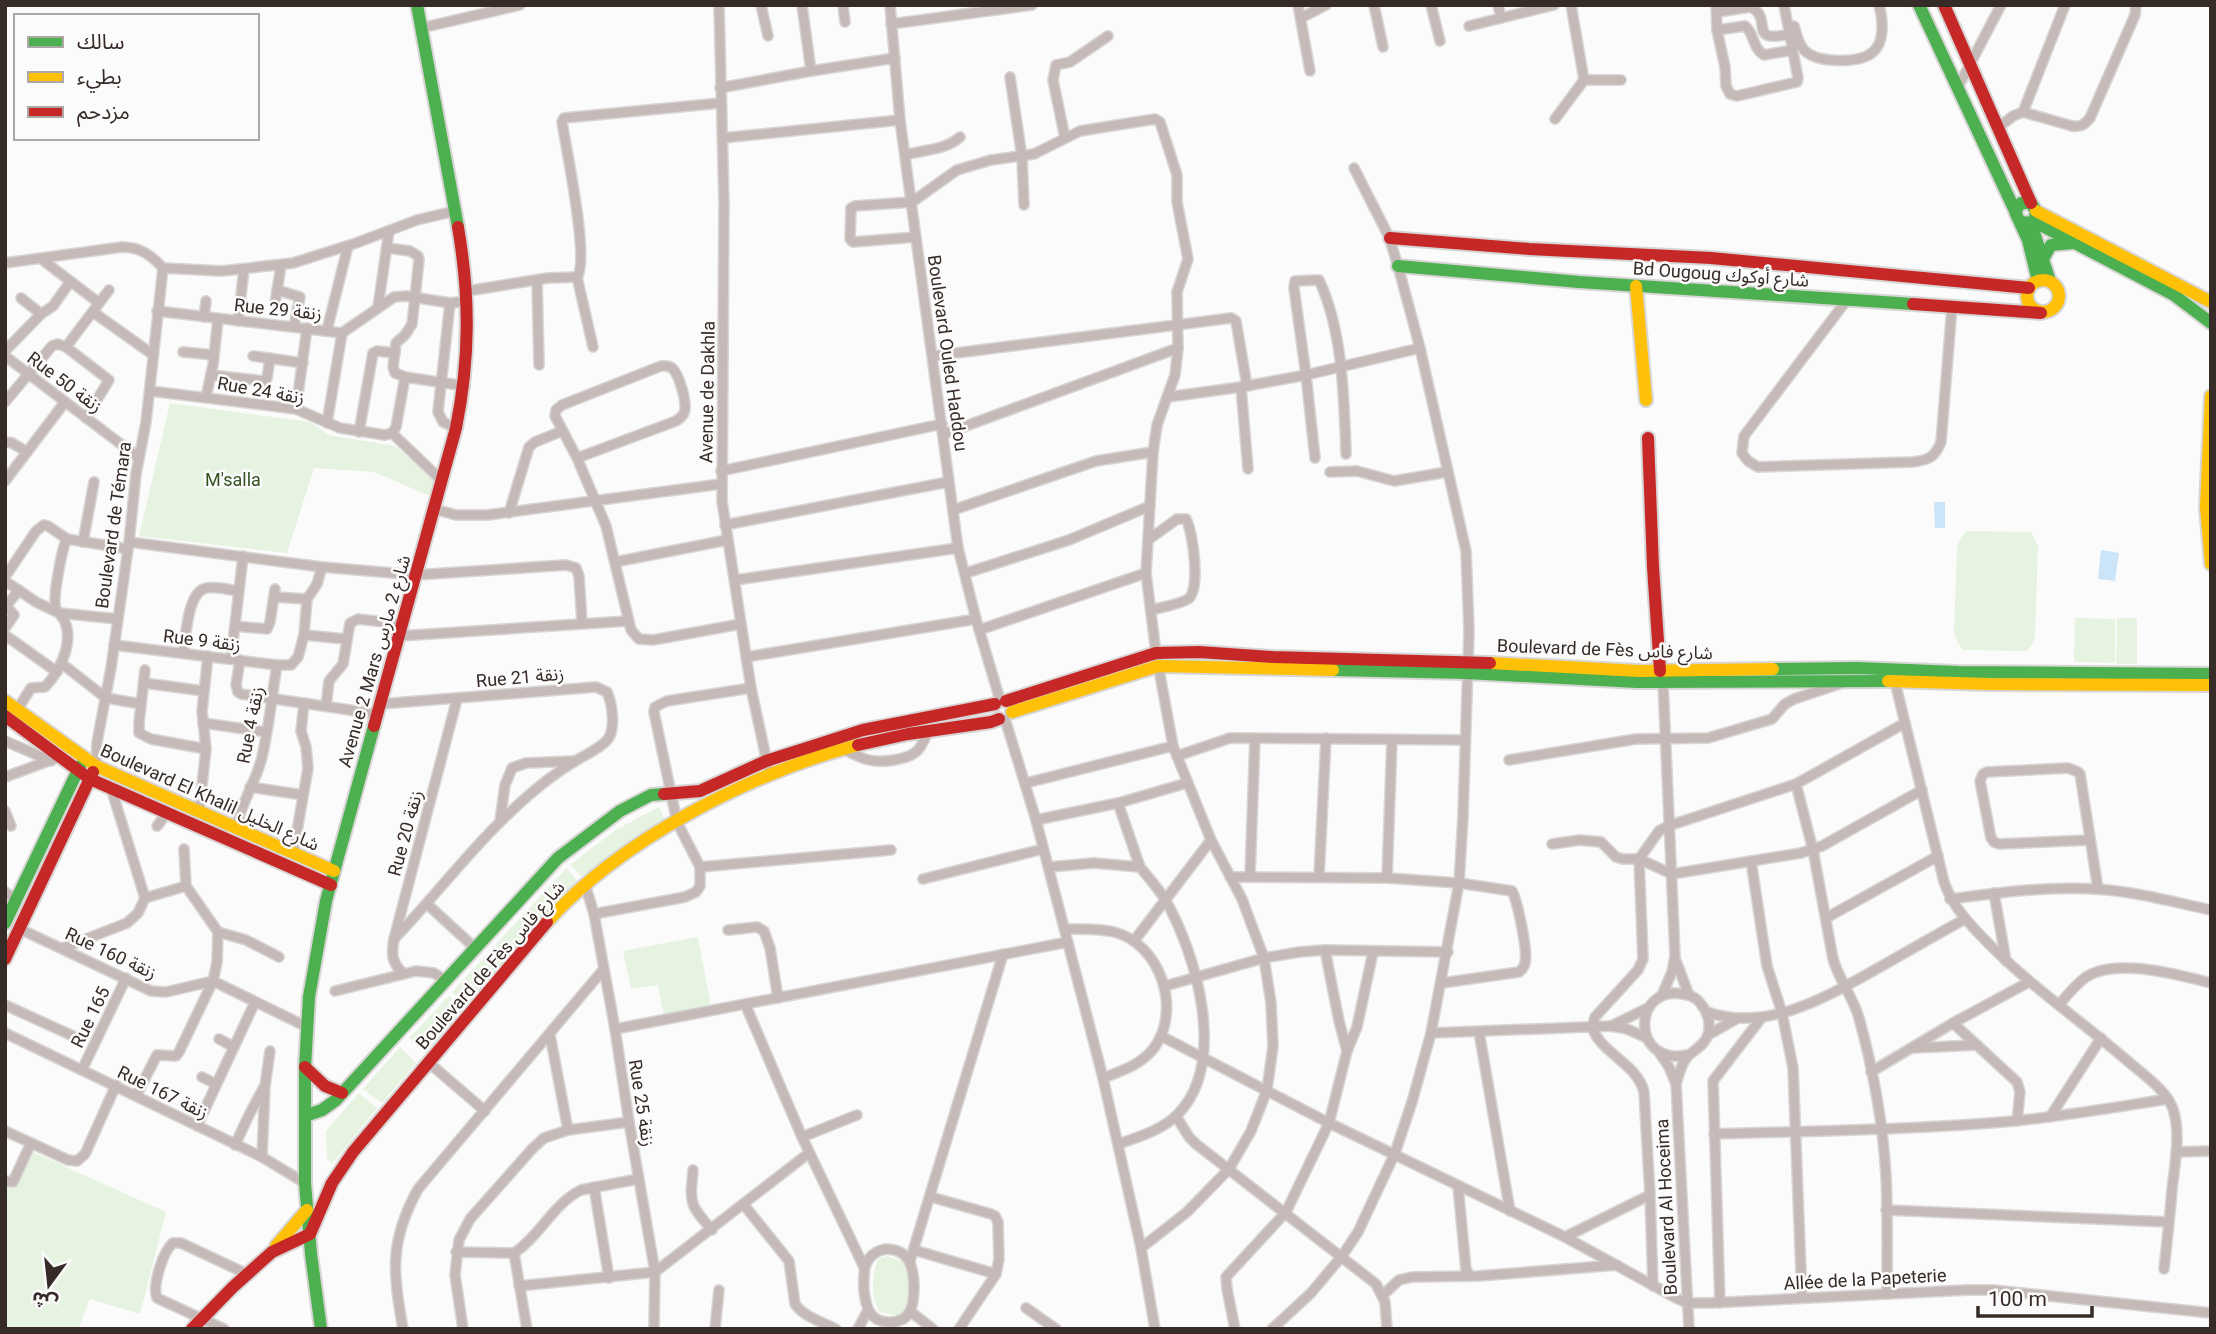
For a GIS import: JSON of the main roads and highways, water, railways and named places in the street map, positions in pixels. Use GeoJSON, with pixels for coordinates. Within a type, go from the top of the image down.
{"type":"FeatureCollection","features":[{"type":"Feature","properties":{"kind":"main road","name":"Avenue 2 Mars شارع 2 مارس"},"geometry":{"type":"LineString","coordinates":[[321,1329],[305,1183],[304,1067],[314,961],[334,872],[456,428],[465,386],[469,342],[468,296],[455,211],[417,5]]}},
{"type":"Feature","properties":{"kind":"main road"},"geometry":{"type":"LineString","coordinates":[[1919,5],[1957,89],[2028,216],[2032,254],[2039,283]]}},
{"type":"Feature","properties":{"kind":"main road"},"geometry":{"type":"LineString","coordinates":[[1944,5],[1999,127],[2043,259]]}},
{"type":"Feature","properties":{"kind":"main road"},"geometry":{"type":"LineString","coordinates":[[2028,216],[2174,295],[2211,323]]}},
{"type":"Feature","properties":{"kind":"main road"},"geometry":{"type":"LineString","coordinates":[[2028,216],[2211,302]]}},
{"type":"Feature","properties":{"kind":"main road","name":"Bd Ougoug شارع أوكوك"},"geometry":{"type":"LineString","coordinates":[[1390,239],[1711,258],[2039,283]]}},
{"type":"Feature","properties":{"kind":"main road"},"geometry":{"type":"LineString","coordinates":[[2039,283],[2057,287],[2059,303],[2052,311],[2041,313],[2031,308],[2027,298],[2039,283],[2043,259],[2051,245],[2074,243]]}},
{"type":"Feature","properties":{"kind":"main road","name":"Bd Ougoug شارع أوكوك"},"geometry":{"type":"LineString","coordinates":[[1398,266],[1636,286],[2041,313]]}},
{"type":"Feature","properties":{"kind":"main road"},"geometry":{"type":"LineString","coordinates":[[1636,286],[1646,400]]}},
{"type":"Feature","properties":{"kind":"main road"},"geometry":{"type":"LineString","coordinates":[[2211,396],[2206,507],[2211,564]]}},
{"type":"Feature","properties":{"kind":"main road"},"geometry":{"type":"LineString","coordinates":[[1647,438],[1662,677]]}},
{"type":"Feature","properties":{"kind":"main road","name":"Boulevard de Fès شارع فاس"},"geometry":{"type":"LineString","coordinates":[[305,1116],[322,1110],[342,1093],[558,858],[620,811],[651,795],[700,791],[766,761],[863,730],[1003,709],[1157,659],[1466,667],[1662,677],[2211,685]]}},
{"type":"Feature","properties":{"kind":"main road","name":"Boulevard de Fès شارع فاس"},"geometry":{"type":"LineString","coordinates":[[1662,677],[1857,668],[1958,672],[2211,674]]}},
{"type":"Feature","properties":{"kind":"main road","name":"Boulevard El Khalil شارع الخليل"},"geometry":{"type":"LineString","coordinates":[[5,701],[11,713],[55,759],[96,766],[334,872]]}},
{"type":"Feature","properties":{"kind":"main road","name":"Boulevard de Fès شارع فاس"},"geometry":{"type":"LineString","coordinates":[[310,1234],[340,1169],[535,937],[585,884],[677,822],[770,776],[843,749],[882,739],[991,722],[1003,709]]}},
{"type":"Feature","properties":{"kind":"main road","name":"Boulevard El Khalil شارع الخليل"},"geometry":{"type":"LineString","coordinates":[[11,713],[81,765],[90,779],[331,885]]}},
{"type":"Feature","properties":{"kind":"main road","name":"Boulevard de Témara"},"geometry":{"type":"LineString","coordinates":[[5,923],[81,765]]}},
{"type":"Feature","properties":{"kind":"main road","name":"Boulevard de Témara"},"geometry":{"type":"LineString","coordinates":[[5,959],[96,766]]}},
{"type":"Feature","properties":{"kind":"main road"},"geometry":{"type":"LineString","coordinates":[[304,1067],[325,1086],[342,1093]]}},
{"type":"Feature","properties":{"kind":"main road"},"geometry":{"type":"LineString","coordinates":[[197,1324],[272,1252],[307,1210]]}},
{"type":"Feature","properties":{"kind":"main road"},"geometry":{"type":"LineString","coordinates":[[272,1252],[310,1234]]}},
{"type":"Feature","properties":{"kind":"water"},"geometry":{"type":"Polygon","coordinates":[[[1934,502],[1945,502],[1945,528],[1935,528],[1934,502]]]}},
{"type":"Feature","properties":{"kind":"water"},"geometry":{"type":"Polygon","coordinates":[[[2101,550],[2119,553],[2115,581],[2098,579],[2101,550]]]}},
{"type":"Feature","properties":{"kind":"park label","name":"M'salla"},"geometry":{"type":"Point","coordinates":[233,479]}}]}
